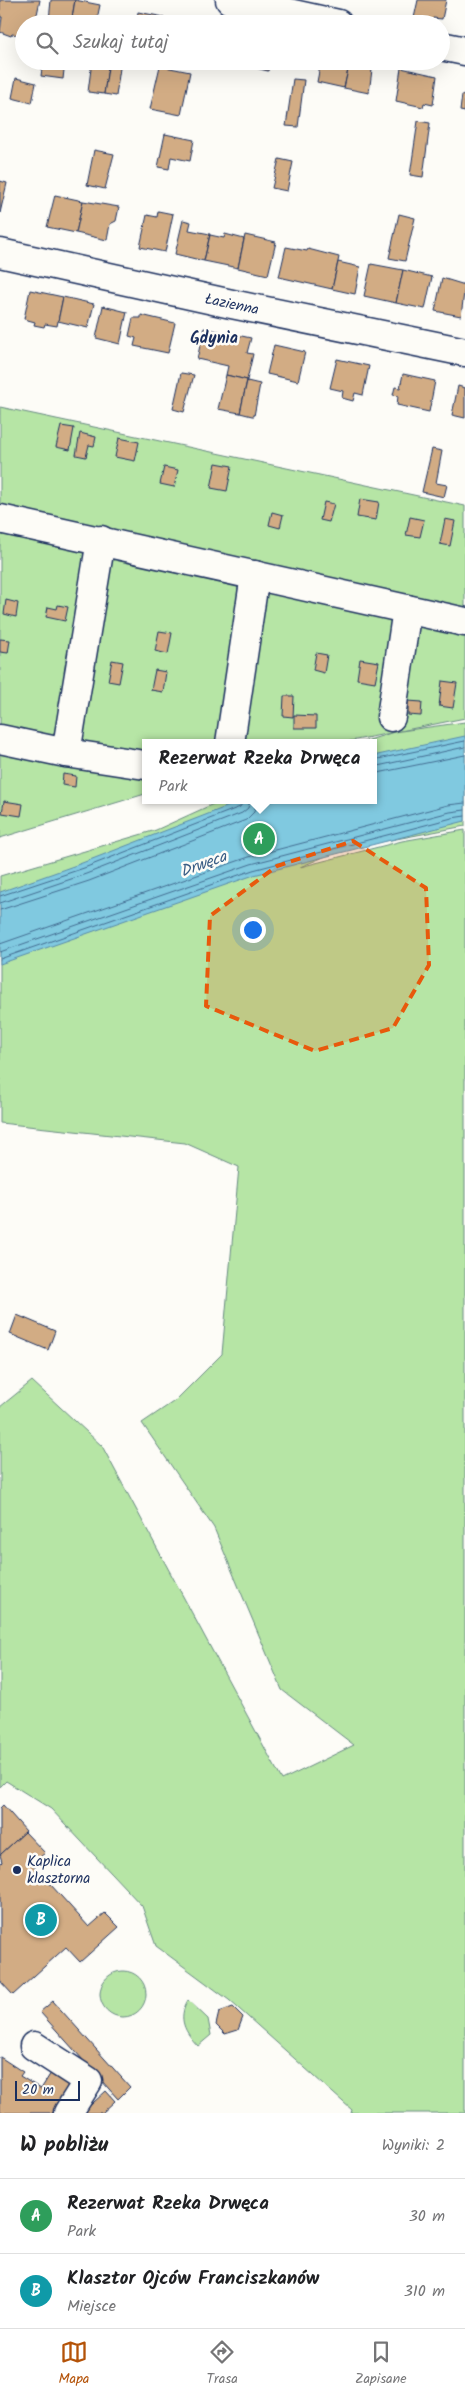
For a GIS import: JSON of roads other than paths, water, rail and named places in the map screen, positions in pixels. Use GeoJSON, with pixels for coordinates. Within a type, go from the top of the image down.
{"type":"FeatureCollection","features":[{"type":"Feature","properties":{"kind":"street"},"geometry":{"type":"LineString","coordinates":[[230,0],[298,15]]}},
{"type":"Feature","properties":{"kind":"street"},"geometry":{"type":"LineString","coordinates":[[450,48],[465,51]]}},
{"type":"Feature","properties":{"kind":"street","name":"Łazienna"},"geometry":{"type":"LineString","coordinates":[[0,253],[227,303],[465,352]]}},
{"type":"Feature","properties":{"kind":"street"},"geometry":{"type":"LineString","coordinates":[[0,519],[465,622]]}},
{"type":"Feature","properties":{"kind":"street"},"geometry":{"type":"LineString","coordinates":[[66,753],[101,540]]}},
{"type":"Feature","properties":{"kind":"street"},"geometry":{"type":"LineString","coordinates":[[231,739],[255,575]]}},
{"type":"Feature","properties":{"kind":"street"},"geometry":{"type":"LineString","coordinates":[[391,717],[407,609]]}},
{"type":"Feature","properties":{"kind":"street"},"geometry":{"type":"LineString","coordinates":[[0,739],[66,753],[142,765]]}},
{"type":"Feature","properties":{"kind":"street"},"geometry":{"type":"LineString","coordinates":[[34,2046],[88,2081],[68,2113]]}},
{"type":"Feature","properties":{"kind":"water","name":"Drwęca"},"geometry":{"type":"Polygon","coordinates":[[[465,736],[465,821],[254,875],[0,964],[0,892],[82,863],[234,804],[377,804],[377,755],[465,736]]]}},
{"type":"Feature","properties":{"kind":"place","name":"Rezerwat Rzeka Drwęca"},"geometry":{"type":"Point","coordinates":[259,839]}},
{"type":"Feature","properties":{"kind":"place","name":"Kaplica klasztorna"},"geometry":{"type":"Point","coordinates":[17,1870]}},
{"type":"Feature","properties":{"kind":"place","name":"Klasztor Ojców Franciszkanów"},"geometry":{"type":"Point","coordinates":[41,1920]}},
{"type":"Feature","properties":{"kind":"district","name":"Gdynia"},"geometry":{"type":"Point","coordinates":[214,337]}}]}
